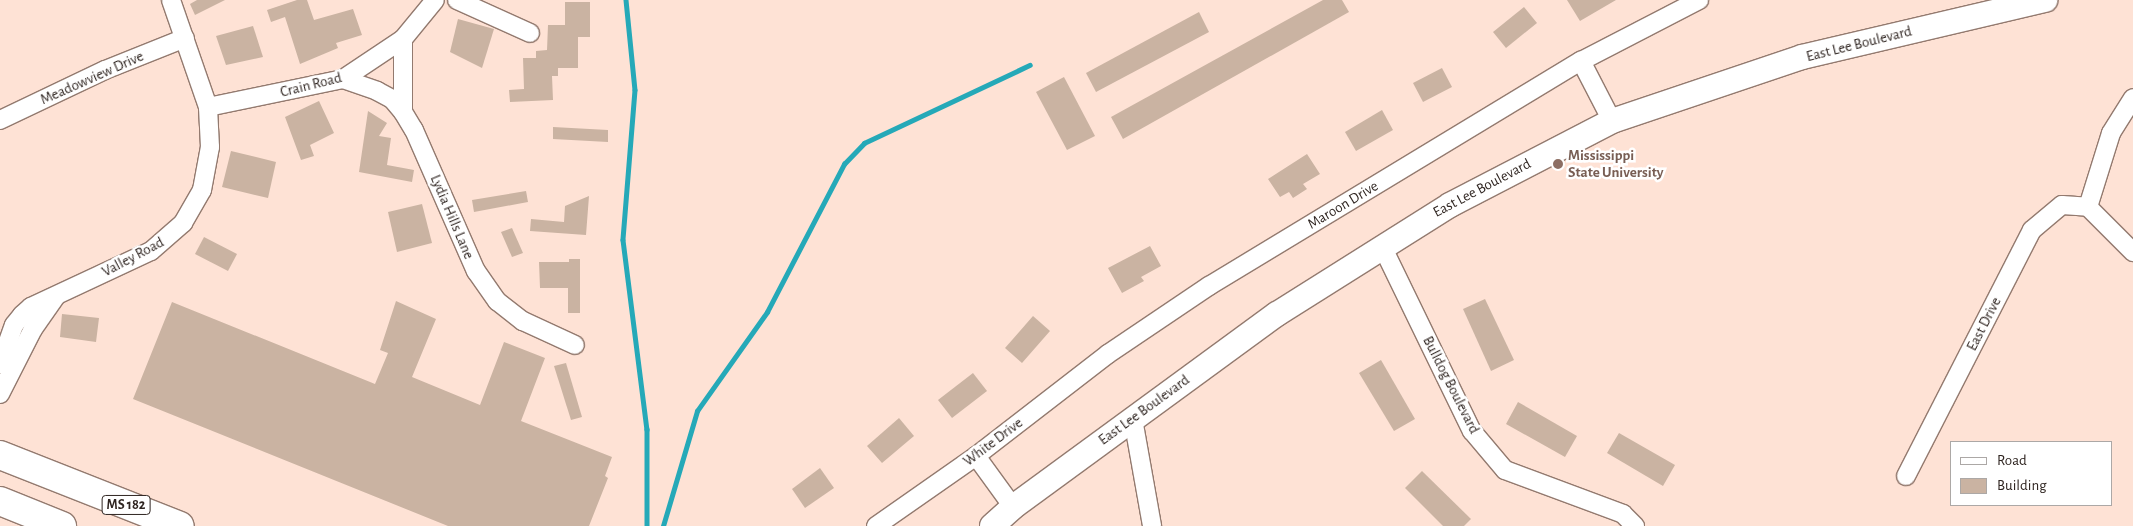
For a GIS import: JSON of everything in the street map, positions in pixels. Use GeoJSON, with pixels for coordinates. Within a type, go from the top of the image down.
{"type":"FeatureCollection","features":[{"type":"Feature","properties":{"kind":"main road","name":"MS 182"},"geometry":{"type":"LineString","coordinates":[[0,455],[180,526]]}},
{"type":"Feature","properties":{"kind":"main road"},"geometry":{"type":"LineString","coordinates":[[0,501],[62,526]]}},
{"type":"Feature","properties":{"kind":"street","name":"Valley Road"},"geometry":{"type":"LineString","coordinates":[[0,364],[14,325],[22,315],[56,296],[151,251],[183,223],[202,190],[208,168],[211,130],[208,107],[171,0]]}},
{"type":"Feature","properties":{"kind":"street","name":"Crain Road"},"geometry":{"type":"LineString","coordinates":[[208,107],[343,79],[404,39],[435,0]]}},
{"type":"Feature","properties":{"kind":"street"},"geometry":{"type":"LineString","coordinates":[[457,0],[530,33]]}},
{"type":"Feature","properties":{"kind":"street","name":"Maroon Drive"},"geometry":{"type":"LineString","coordinates":[[1108,354],[1209,286],[1581,61],[1699,0]]}},
{"type":"Feature","properties":{"kind":"street","name":"East Lee Boulevard"},"geometry":{"type":"LineString","coordinates":[[992,526],[1013,507],[1277,314],[1450,204],[1612,121],[1802,57],[2016,3],[2045,0]]}},
{"type":"Feature","properties":{"kind":"street","name":"Meadowview Drive"},"geometry":{"type":"LineString","coordinates":[[0,120],[105,70],[185,38]]}},
{"type":"Feature","properties":{"kind":"street"},"geometry":{"type":"LineString","coordinates":[[403,112],[404,39]]}},
{"type":"Feature","properties":{"kind":"street"},"geometry":{"type":"LineString","coordinates":[[1581,61],[1612,121]]}},
{"type":"Feature","properties":{"kind":"street","name":"Lydia Hills Lane"},"geometry":{"type":"LineString","coordinates":[[343,79],[385,95],[403,112],[414,130],[476,271],[497,301],[523,321],[575,346]]}},
{"type":"Feature","properties":{"kind":"street"},"geometry":{"type":"LineString","coordinates":[[2133,98],[2111,134],[2088,207],[2133,252]]}},
{"type":"Feature","properties":{"kind":"street","name":"East Drive"},"geometry":{"type":"LineString","coordinates":[[1906,476],[2032,230],[2062,205],[2088,207]]}},
{"type":"Feature","properties":{"kind":"street","name":"Bulldog Boulevard"},"geometry":{"type":"LineString","coordinates":[[1382,246],[1472,431],[1505,470],[1623,514],[1635,526]]}},
{"type":"Feature","properties":{"kind":"street"},"geometry":{"type":"LineString","coordinates":[[0,394],[30,334],[56,296]]}},
{"type":"Feature","properties":{"kind":"street","name":"White Drive"},"geometry":{"type":"LineString","coordinates":[[876,526],[976,456],[1108,354]]}},
{"type":"Feature","properties":{"kind":"street"},"geometry":{"type":"LineString","coordinates":[[1133,418],[1152,526]]}},
{"type":"Feature","properties":{"kind":"street"},"geometry":{"type":"LineString","coordinates":[[976,456],[1013,507]]}},
{"type":"Feature","properties":{"kind":"building"},"geometry":{"type":"Polygon","coordinates":[[[197,0],[225,0],[195,15],[190,4],[197,0]]]}},
{"type":"Feature","properties":{"kind":"building"},"geometry":{"type":"Polygon","coordinates":[[[297,0],[307,0],[314,20],[353,9],[362,35],[336,43],[338,48],[300,64],[285,17],[271,22],[267,10],[297,0]]]}},
{"type":"Feature","properties":{"kind":"building"},"geometry":{"type":"Polygon","coordinates":[[[1323,0],[1342,0],[1349,12],[1123,139],[1111,117],[1323,0]]]}},
{"type":"Feature","properties":{"kind":"building"},"geometry":{"type":"Polygon","coordinates":[[[1567,0],[1616,0],[1580,21],[1567,0]]]}},
{"type":"Feature","properties":{"kind":"building"},"geometry":{"type":"Polygon","coordinates":[[[565,2],[590,2],[590,37],[578,37],[578,68],[558,68],[558,76],[552,76],[553,100],[510,102],[509,90],[524,89],[523,58],[536,58],[536,51],[547,50],[548,25],[565,25],[565,2]]]}},
{"type":"Feature","properties":{"kind":"building"},"geometry":{"type":"Polygon","coordinates":[[[1524,7],[1537,23],[1506,48],[1493,32],[1524,7]]]}},
{"type":"Feature","properties":{"kind":"building"},"geometry":{"type":"Polygon","coordinates":[[[1199,12],[1209,32],[1096,92],[1086,73],[1199,12]]]}},
{"type":"Feature","properties":{"kind":"building"},"geometry":{"type":"Polygon","coordinates":[[[458,19],[494,29],[482,68],[450,52],[458,19]]]}},
{"type":"Feature","properties":{"kind":"building"},"geometry":{"type":"Polygon","coordinates":[[[253,26],[263,57],[226,65],[216,36],[253,26]]]}},
{"type":"Feature","properties":{"kind":"building"},"geometry":{"type":"Polygon","coordinates":[[[1442,68],[1452,87],[1423,102],[1413,83],[1442,68]]]}},
{"type":"Feature","properties":{"kind":"building"},"geometry":{"type":"Polygon","coordinates":[[[1064,77],[1095,136],[1067,150],[1036,92],[1064,77]]]}},
{"type":"Feature","properties":{"kind":"building"},"geometry":{"type":"Polygon","coordinates":[[[319,101],[334,133],[310,145],[314,156],[301,160],[285,117],[319,101]]]}},
{"type":"Feature","properties":{"kind":"building"},"geometry":{"type":"Polygon","coordinates":[[[1382,110],[1393,130],[1356,151],[1345,132],[1382,110]]]}},
{"type":"Feature","properties":{"kind":"building"},"geometry":{"type":"Polygon","coordinates":[[[368,111],[387,123],[379,136],[391,138],[387,165],[414,170],[412,182],[359,172],[368,111]]]}},
{"type":"Feature","properties":{"kind":"building"},"geometry":{"type":"Polygon","coordinates":[[[553,127],[608,130],[608,142],[553,139],[553,127]]]}},
{"type":"Feature","properties":{"kind":"building"},"geometry":{"type":"Polygon","coordinates":[[[231,151],[276,162],[268,198],[222,187],[231,151]]]}},
{"type":"Feature","properties":{"kind":"building"},"geometry":{"type":"Polygon","coordinates":[[[1307,154],[1320,174],[1303,184],[1307,189],[1293,198],[1289,192],[1280,197],[1268,179],[1307,154]]]}},
{"type":"Feature","properties":{"kind":"building"},"geometry":{"type":"Polygon","coordinates":[[[526,191],[528,202],[474,212],[472,200],[526,191]]]}},
{"type":"Feature","properties":{"kind":"building"},"geometry":{"type":"Polygon","coordinates":[[[589,196],[586,235],[530,231],[531,219],[564,222],[565,206],[589,196]]]}},
{"type":"Feature","properties":{"kind":"building"},"geometry":{"type":"Polygon","coordinates":[[[422,204],[432,243],[397,252],[388,212],[422,204]]]}},
{"type":"Feature","properties":{"kind":"building"},"geometry":{"type":"Polygon","coordinates":[[[512,228],[523,253],[512,257],[501,232],[512,228]]]}},
{"type":"Feature","properties":{"kind":"building"},"geometry":{"type":"Polygon","coordinates":[[[204,237],[237,254],[228,271],[195,254],[204,237]]]}},
{"type":"Feature","properties":{"kind":"building"},"geometry":{"type":"Polygon","coordinates":[[[1150,246],[1161,266],[1141,277],[1144,281],[1122,293],[1108,268],[1150,246]]]}},
{"type":"Feature","properties":{"kind":"building"},"geometry":{"type":"Polygon","coordinates":[[[569,259],[580,259],[580,313],[568,313],[568,288],[540,288],[539,262],[569,262],[569,259]]]}},
{"type":"Feature","properties":{"kind":"building"},"geometry":{"type":"Polygon","coordinates":[[[1485,299],[1514,360],[1491,371],[1463,309],[1485,299]]]}},
{"type":"Feature","properties":{"kind":"building"},"geometry":{"type":"Polygon","coordinates":[[[396,301],[436,319],[412,377],[480,405],[504,342],[545,358],[521,421],[612,457],[605,476],[608,478],[589,526],[448,526],[133,399],[172,302],[375,384],[388,353],[380,350],[396,301]]]}},
{"type":"Feature","properties":{"kind":"building"},"geometry":{"type":"Polygon","coordinates":[[[62,314],[99,318],[96,342],[60,337],[62,314]]]}},
{"type":"Feature","properties":{"kind":"building"},"geometry":{"type":"Polygon","coordinates":[[[1033,316],[1050,331],[1022,363],[1005,348],[1033,316]]]}},
{"type":"Feature","properties":{"kind":"building"},"geometry":{"type":"Polygon","coordinates":[[[1381,360],[1415,419],[1394,431],[1359,373],[1381,360]]]}},
{"type":"Feature","properties":{"kind":"building"},"geometry":{"type":"Polygon","coordinates":[[[566,363],[582,417],[571,420],[554,366],[566,363]]]}},
{"type":"Feature","properties":{"kind":"building"},"geometry":{"type":"Polygon","coordinates":[[[973,373],[987,391],[952,418],[938,400],[973,373]]]}},
{"type":"Feature","properties":{"kind":"building"},"geometry":{"type":"Polygon","coordinates":[[[1518,402],[1577,436],[1565,457],[1506,424],[1518,402]]]}},
{"type":"Feature","properties":{"kind":"building"},"geometry":{"type":"Polygon","coordinates":[[[899,418],[914,436],[882,463],[867,446],[899,418]]]}},
{"type":"Feature","properties":{"kind":"building"},"geometry":{"type":"Polygon","coordinates":[[[1619,433],[1675,465],[1663,486],[1607,453],[1619,433]]]}},
{"type":"Feature","properties":{"kind":"building"},"geometry":{"type":"Polygon","coordinates":[[[820,468],[834,488],[805,508],[792,489],[820,468]]]}},
{"type":"Feature","properties":{"kind":"building"},"geometry":{"type":"Polygon","coordinates":[[[1422,471],[1471,519],[1464,526],[1443,526],[1405,488],[1422,471]]]}},
{"type":"Feature","properties":{"kind":"waterway"},"geometry":{"type":"LineString","coordinates":[[626,0],[635,90],[623,240],[647,429],[647,526]]}},
{"type":"Feature","properties":{"kind":"waterway"},"geometry":{"type":"LineString","coordinates":[[663,526],[697,411],[767,312],[844,164],[864,143],[1030,65]]}},
{"type":"Feature","properties":{"kind":"place","name":"Mississippi State University"},"geometry":{"type":"Point","coordinates":[1558,164]}}]}
